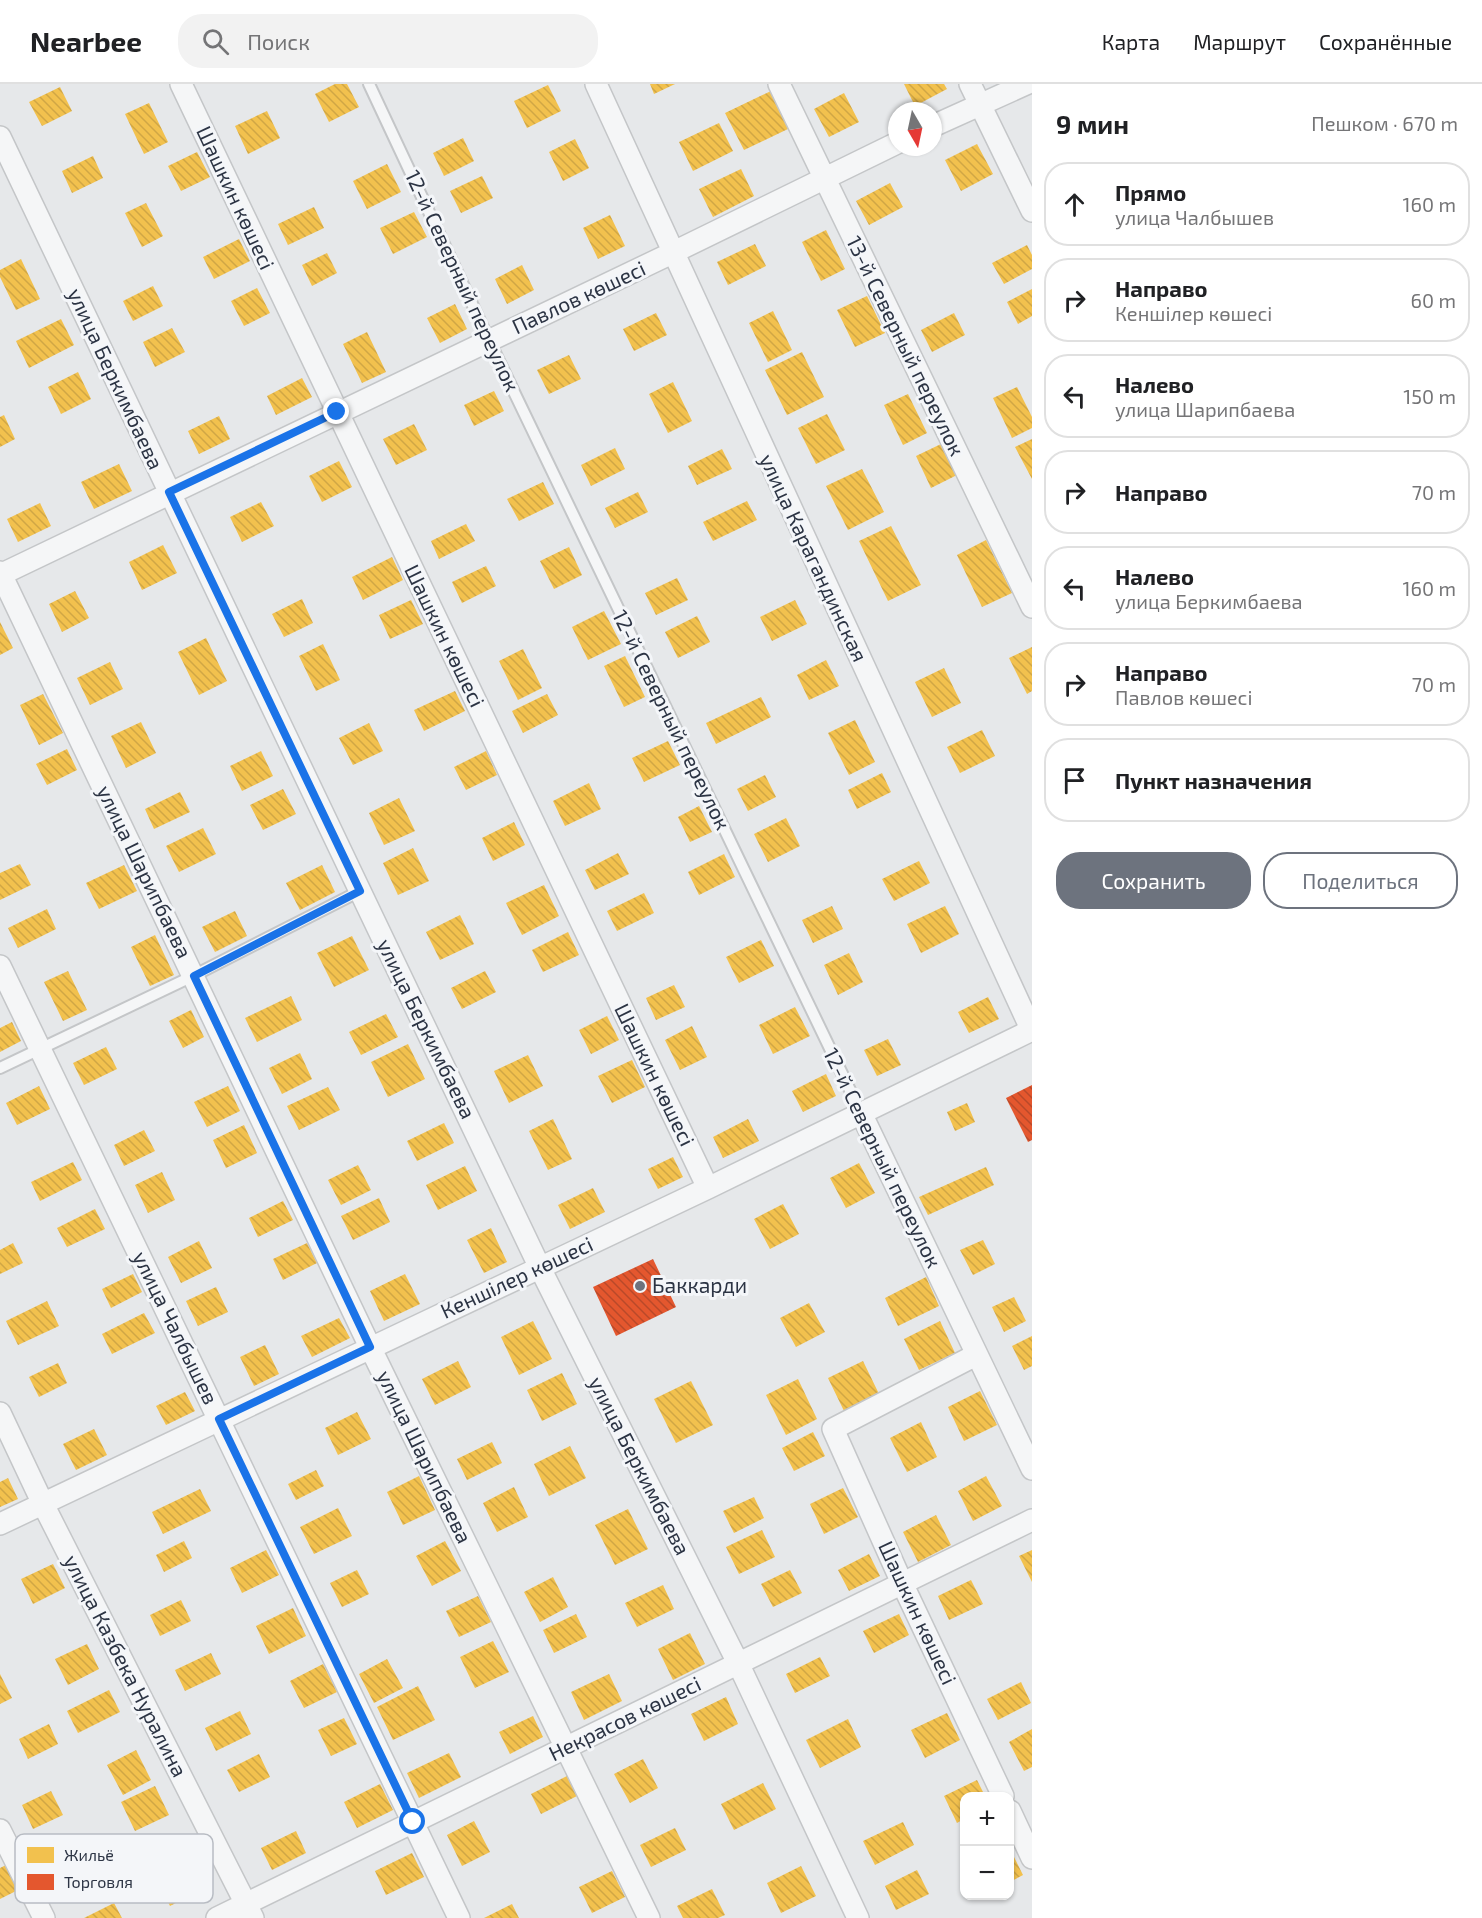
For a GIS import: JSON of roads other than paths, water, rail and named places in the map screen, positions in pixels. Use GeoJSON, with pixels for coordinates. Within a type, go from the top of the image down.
{"type":"FeatureCollection","features":[{"type":"Feature","properties":{"kind":"street","name":"Шашкин көшесі"},"geometry":{"type":"LineString","coordinates":[[182,84],[708,1188]]}},
{"type":"Feature","properties":{"kind":"street","name":"улица Карагандинская"},"geometry":{"type":"LineString","coordinates":[[596,84],[1032,1030]]}},
{"type":"Feature","properties":{"kind":"street","name":"13-й Северный переулок"},"geometry":{"type":"LineString","coordinates":[[779,84],[1032,607]]}},
{"type":"Feature","properties":{"kind":"street"},"geometry":{"type":"LineString","coordinates":[[970,84],[1032,211]]}},
{"type":"Feature","properties":{"kind":"street"},"geometry":{"type":"LineString","coordinates":[[942,122],[1026,84]]}},
{"type":"Feature","properties":{"kind":"street","name":"улица Беркимбаева"},"geometry":{"type":"LineString","coordinates":[[0,136],[540,1268],[738,1663],[858,1918]]}},
{"type":"Feature","properties":{"kind":"street","name":"Павлов көшесі"},"geometry":{"type":"LineString","coordinates":[[0,574],[888,147]]}},
{"type":"Feature","properties":{"kind":"street","name":"улица Шарипбаева"},"geometry":{"type":"LineString","coordinates":[[0,574],[370,1347],[649,1918]]}},
{"type":"Feature","properties":{"kind":"street","name":"улица Чалбышев"},"geometry":{"type":"LineString","coordinates":[[0,966],[459,1918]]}},
{"type":"Feature","properties":{"kind":"street","name":"Кеншілер көшесі"},"geometry":{"type":"LineString","coordinates":[[0,1524],[708,1188],[1032,1030]]}},
{"type":"Feature","properties":{"kind":"street","name":"12-й Северный переулок"},"geometry":{"type":"LineString","coordinates":[[861,1113],[1032,1469]]}},
{"type":"Feature","properties":{"kind":"street","name":"Шашкин көшесі"},"geometry":{"type":"LineString","coordinates":[[976,1354],[832,1429],[1001,1792]]}},
{"type":"Feature","properties":{"kind":"street","name":"улица Казбека Нуралина"},"geometry":{"type":"LineString","coordinates":[[0,1413],[43,1504],[210,1834]]}},
{"type":"Feature","properties":{"kind":"street","name":"Некрасов көшесі"},"geometry":{"type":"LineString","coordinates":[[217,1918],[249,1911],[413,1822],[1032,1520]]}},
{"type":"Feature","properties":{"kind":"street"},"geometry":{"type":"LineString","coordinates":[[1014,1820],[1032,1858]]}},
{"type":"Feature","properties":{"kind":"street"},"geometry":{"type":"LineString","coordinates":[[0,1830],[15,1860]]}},
{"type":"Feature","properties":{"kind":"street","name":"улица Казбека Нуралина"},"geometry":{"type":"LineString","coordinates":[[213,1840],[249,1911]]}},
{"type":"Feature","properties":{"kind":"street"},"geometry":{"type":"LineString","coordinates":[[36,1903],[44,1918]]}},
{"type":"Feature","properties":{"kind":"lane","name":"12-й Северный переулок"},"geometry":{"type":"LineString","coordinates":[[369,84],[489,340],[861,1113]]}},
{"type":"Feature","properties":{"kind":"lane"},"geometry":{"type":"LineString","coordinates":[[0,1068],[194,976],[360,891]]}},
{"type":"Feature","properties":{"kind":"place","name":"Баккарди"},"geometry":{"type":"Point","coordinates":[640,1286]}}]}
